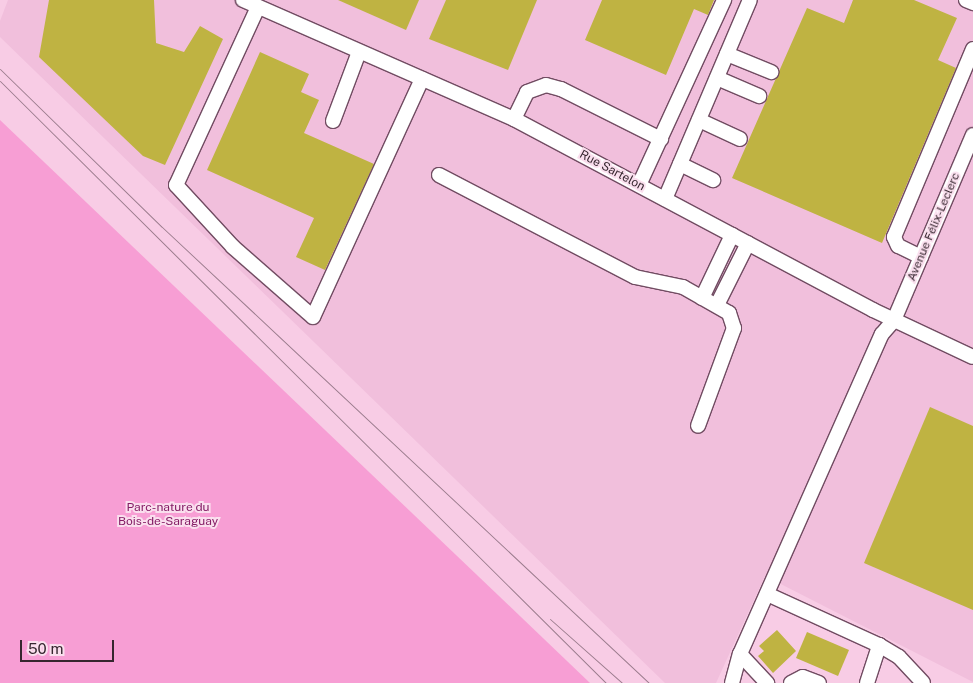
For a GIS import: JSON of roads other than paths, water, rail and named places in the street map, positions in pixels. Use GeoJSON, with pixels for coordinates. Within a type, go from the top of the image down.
{"type":"FeatureCollection","features":[{"type":"Feature","properties":{"kind":"street","name":"Rue Sartelon"},"geometry":{"type":"LineString","coordinates":[[243,0],[514,119],[894,320],[973,357]]}},
{"type":"Feature","properties":{"kind":"street"},"geometry":{"type":"LineString","coordinates":[[639,185],[662,139],[724,0]]}},
{"type":"Feature","properties":{"kind":"street"},"geometry":{"type":"LineString","coordinates":[[665,199],[750,0]]}},
{"type":"Feature","properties":{"kind":"street"},"geometry":{"type":"LineString","coordinates":[[966,0],[973,3]]}},
{"type":"Feature","properties":{"kind":"street"},"geometry":{"type":"LineString","coordinates":[[258,7],[176,185],[233,247],[313,317],[422,80]]}},
{"type":"Feature","properties":{"kind":"street"},"geometry":{"type":"LineString","coordinates":[[921,257],[898,246],[894,237],[973,49]]}},
{"type":"Feature","properties":{"kind":"street"},"geometry":{"type":"LineString","coordinates":[[333,122],[359,52]]}},
{"type":"Feature","properties":{"kind":"street"},"geometry":{"type":"LineString","coordinates":[[727,54],[771,72]]}},
{"type":"Feature","properties":{"kind":"street"},"geometry":{"type":"LineString","coordinates":[[717,78],[759,96]]}},
{"type":"Feature","properties":{"kind":"street"},"geometry":{"type":"LineString","coordinates":[[514,119],[527,92],[546,85],[562,89],[662,139]]}},
{"type":"Feature","properties":{"kind":"street"},"geometry":{"type":"LineString","coordinates":[[699,120],[740,139]]}},
{"type":"Feature","properties":{"kind":"street","name":"Avenue Félix-Leclerc"},"geometry":{"type":"LineString","coordinates":[[732,683],[740,654],[882,334],[894,320],[969,154],[973,135]]}},
{"type":"Feature","properties":{"kind":"street"},"geometry":{"type":"LineString","coordinates":[[680,164],[713,180]]}},
{"type":"Feature","properties":{"kind":"street"},"geometry":{"type":"LineString","coordinates":[[439,175],[635,277],[675,284],[717,305],[732,317],[734,328],[698,426]]}},
{"type":"Feature","properties":{"kind":"street"},"geometry":{"type":"LineString","coordinates":[[702,298],[732,234]]}},
{"type":"Feature","properties":{"kind":"street"},"geometry":{"type":"LineString","coordinates":[[717,305],[748,243]]}},
{"type":"Feature","properties":{"kind":"street"},"geometry":{"type":"LineString","coordinates":[[768,594],[879,645],[900,658],[923,683]]}},
{"type":"Feature","properties":{"kind":"street"},"geometry":{"type":"LineString","coordinates":[[866,683],[879,645]]}},
{"type":"Feature","properties":{"kind":"street"},"geometry":{"type":"LineString","coordinates":[[740,654],[767,683]]}},
{"type":"Feature","properties":{"kind":"street"},"geometry":{"type":"LineString","coordinates":[[791,683],[802,677],[819,683]]}},
{"type":"Feature","properties":{"kind":"tram line"},"geometry":{"type":"LineString","coordinates":[[0,69],[162,227],[649,683]]}},
{"type":"Feature","properties":{"kind":"tram line"},"geometry":{"type":"LineString","coordinates":[[0,81],[606,683]]}},
{"type":"Feature","properties":{"kind":"tram line"},"geometry":{"type":"LineString","coordinates":[[550,619],[622,683]]}},
{"type":"Feature","properties":{"kind":"park label","name":"Parc-nature du Bois-de-Saraguay"},"geometry":{"type":"Point","coordinates":[168,515]}}]}
